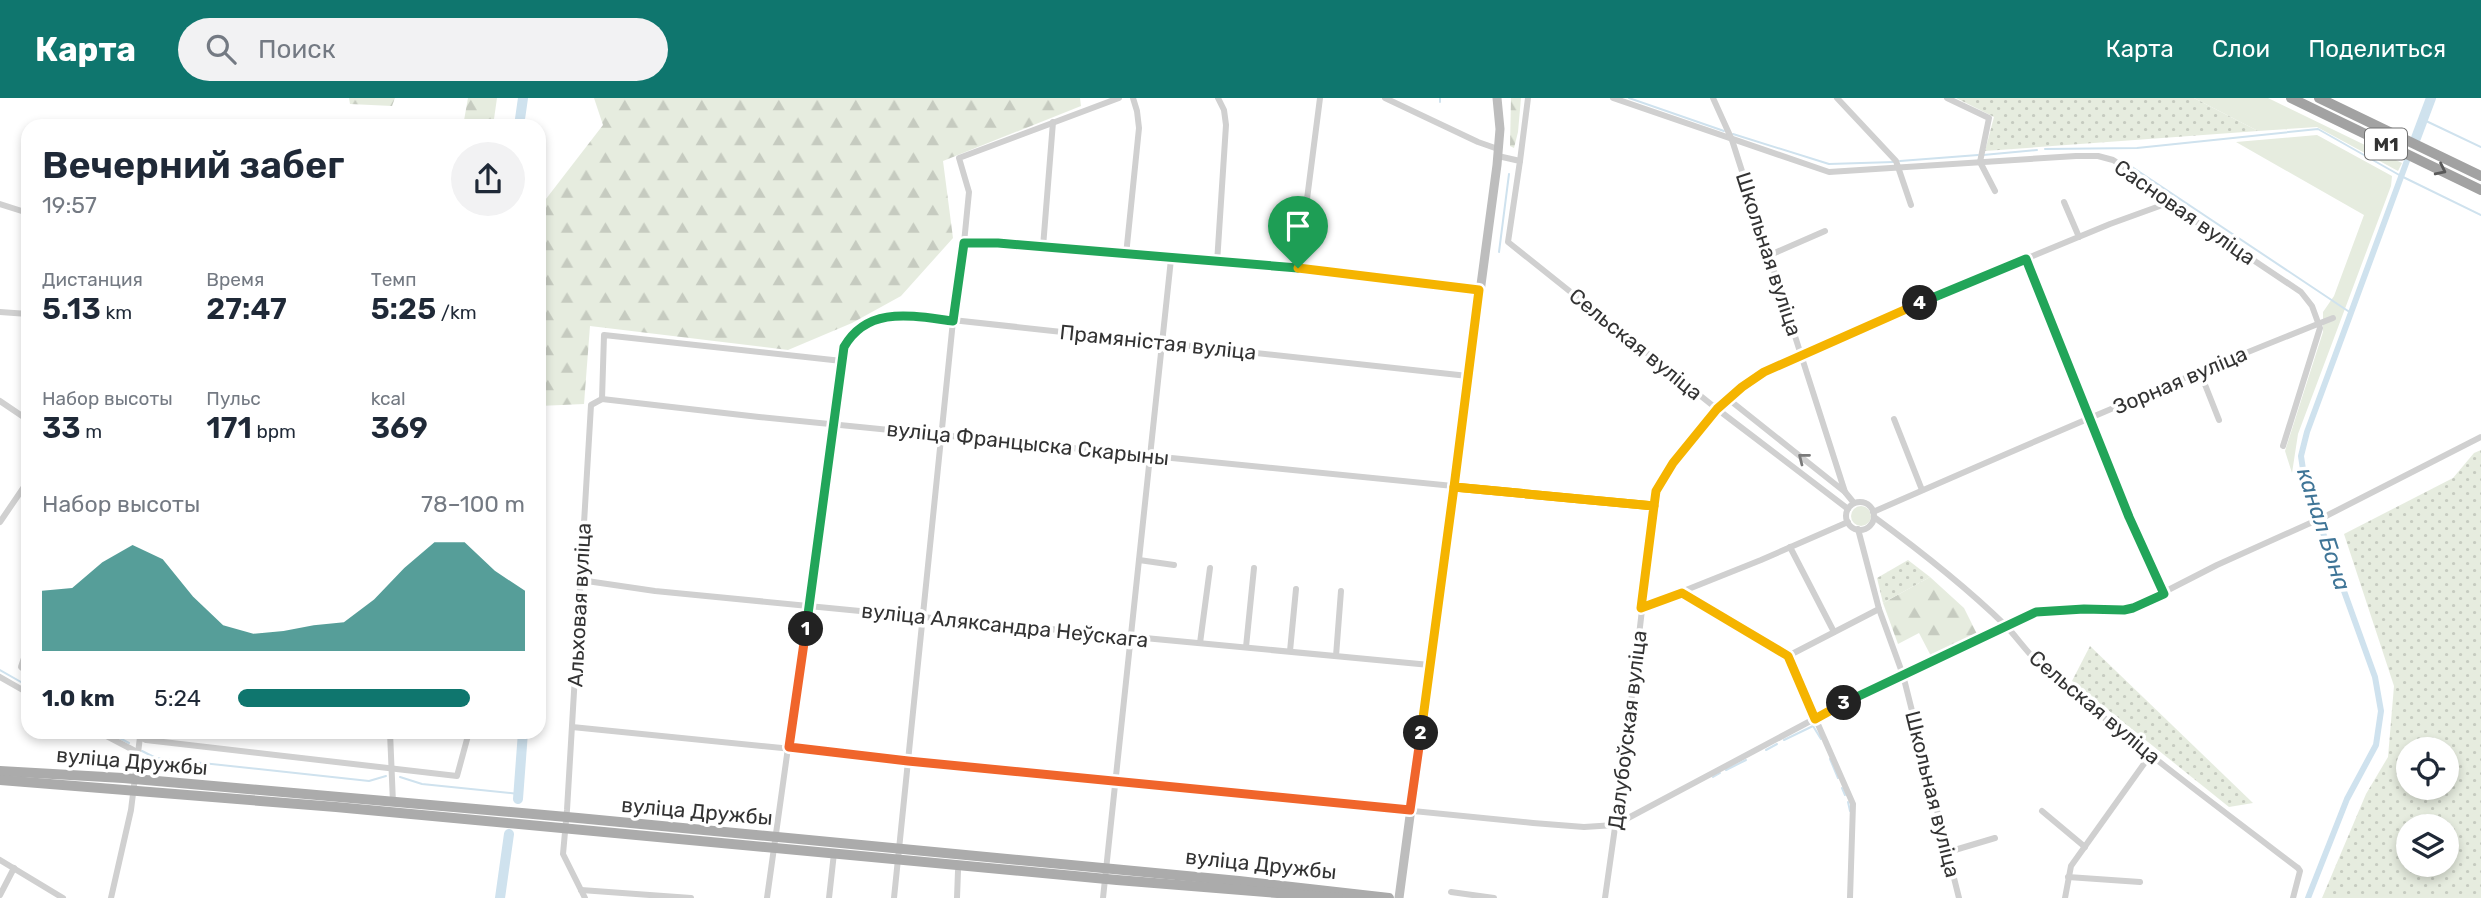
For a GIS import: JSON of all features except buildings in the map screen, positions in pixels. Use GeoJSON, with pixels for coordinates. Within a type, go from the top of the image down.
{"type":"FeatureCollection","features":[{"type":"Feature","properties":{"kind":"highway","name":"М1"},"geometry":{"type":"LineString","coordinates":[[2291,98],[2481,190]]}},
{"type":"Feature","properties":{"kind":"highway","name":"М1"},"geometry":{"type":"LineString","coordinates":[[2319,98],[2481,176]]}},
{"type":"Feature","properties":{"kind":"main road"},"geometry":{"type":"LineString","coordinates":[[1399,898],[1498,153],[1500,129],[1497,98]]}},
{"type":"Feature","properties":{"kind":"main road","name":"вуліца Дружбы"},"geometry":{"type":"LineString","coordinates":[[0,771],[336,807],[393,807],[566,822],[713,841],[775,842]]}},
{"type":"Feature","properties":{"kind":"main road","name":"вуліца Дружбы"},"geometry":{"type":"LineString","coordinates":[[0,780],[135,786],[194,785],[510,822],[629,824],[837,850],[959,855],[1339,898]]}},
{"type":"Feature","properties":{"kind":"main road","name":"вуліца Дружбы"},"geometry":{"type":"LineString","coordinates":[[899,853],[1044,873],[1163,873],[1388,898]]}},
{"type":"Feature","properties":{"kind":"street"},"geometry":{"type":"LineString","coordinates":[[894,898],[953,321],[969,192],[959,158],[1119,98]]}},
{"type":"Feature","properties":{"kind":"street"},"geometry":{"type":"LineString","coordinates":[[1126,255],[1139,128],[1138,111],[1133,98]]}},
{"type":"Feature","properties":{"kind":"street"},"geometry":{"type":"LineString","coordinates":[[1217,262],[1226,125],[1224,110],[1218,98]]}},
{"type":"Feature","properties":{"kind":"street"},"geometry":{"type":"LineString","coordinates":[[1298,268],[1320,98]]}},
{"type":"Feature","properties":{"kind":"street"},"geometry":{"type":"LineString","coordinates":[[1385,98],[1498,153],[1520,160],[1528,98]]}},
{"type":"Feature","properties":{"kind":"street","name":"Сасновая вуліца"},"geometry":{"type":"LineString","coordinates":[[1613,98],[1829,172],[2098,156],[2113,160],[2168,202],[2301,292],[2320,323]]}},
{"type":"Feature","properties":{"kind":"street","name":"Школьная вуліца"},"geometry":{"type":"LineString","coordinates":[[1713,98],[1732,140],[1845,492]]}},
{"type":"Feature","properties":{"kind":"street"},"geometry":{"type":"LineString","coordinates":[[1837,98],[1896,161],[1911,205]]}},
{"type":"Feature","properties":{"kind":"street"},"geometry":{"type":"LineString","coordinates":[[1947,98],[1989,118],[1980,162],[1995,191]]}},
{"type":"Feature","properties":{"kind":"street"},"geometry":{"type":"LineString","coordinates":[[1043,247],[1053,122]]}},
{"type":"Feature","properties":{"kind":"street","name":"Сельская вуліца"},"geometry":{"type":"LineString","coordinates":[[1520,160],[1508,242],[1717,409],[1851,506]]}},
{"type":"Feature","properties":{"kind":"street"},"geometry":{"type":"LineString","coordinates":[[2064,202],[2079,237]]}},
{"type":"Feature","properties":{"kind":"street","name":"Далубоўская вуліца"},"geometry":{"type":"LineString","coordinates":[[1605,898],[1656,491],[1673,463],[1727,398],[1764,372],[1863,326],[2168,202]]}},
{"type":"Feature","properties":{"kind":"street"},"geometry":{"type":"LineString","coordinates":[[0,204],[21,211]]}},
{"type":"Feature","properties":{"kind":"street"},"geometry":{"type":"LineString","coordinates":[[1770,255],[1825,231]]}},
{"type":"Feature","properties":{"kind":"street"},"geometry":{"type":"LineString","coordinates":[[964,243],[998,243],[1298,268],[1479,290]]}},
{"type":"Feature","properties":{"kind":"street"},"geometry":{"type":"LineString","coordinates":[[1103,898],[1171,259]]}},
{"type":"Feature","properties":{"kind":"street"},"geometry":{"type":"LineString","coordinates":[[2026,259],[2129,517],[2164,594]]}},
{"type":"Feature","properties":{"kind":"street"},"geometry":{"type":"LineString","coordinates":[[0,312],[21,314]]}},
{"type":"Feature","properties":{"kind":"street","name":"Прамяністая вуліца"},"geometry":{"type":"LineString","coordinates":[[842,361],[844,347],[851,334],[879,318],[897,314],[1468,376]]}},
{"type":"Feature","properties":{"kind":"street","name":"Зорная вуліца"},"geometry":{"type":"LineString","coordinates":[[1858,529],[1868,527],[1874,514],[1922,490],[2333,318]]}},
{"type":"Feature","properties":{"kind":"street"},"geometry":{"type":"LineString","coordinates":[[2283,446],[2317,341],[2320,323]]}},
{"type":"Feature","properties":{"kind":"street"},"geometry":{"type":"LineString","coordinates":[[601,399],[604,335],[842,361],[767,898]]}},
{"type":"Feature","properties":{"kind":"street"},"geometry":{"type":"LineString","coordinates":[[2200,372],[2219,420]]}},
{"type":"Feature","properties":{"kind":"street","name":"Сельская вуліца"},"geometry":{"type":"LineString","coordinates":[[1727,398],[1845,492],[1851,506]]}},
{"type":"Feature","properties":{"kind":"street","name":"вуліца Францыска Скарыны"},"geometry":{"type":"LineString","coordinates":[[601,399],[1654,506]]}},
{"type":"Feature","properties":{"kind":"street","name":"Альховая вуліца"},"geometry":{"type":"LineString","coordinates":[[585,898],[563,854],[591,405],[601,399]]}},
{"type":"Feature","properties":{"kind":"street"},"geometry":{"type":"LineString","coordinates":[[0,401],[21,415]]}},
{"type":"Feature","properties":{"kind":"street"},"geometry":{"type":"LineString","coordinates":[[1894,419],[1922,490]]}},
{"type":"Feature","properties":{"kind":"street"},"geometry":{"type":"LineString","coordinates":[[572,727],[1584,827],[1615,825],[1863,693],[2005,625],[2036,612],[2133,608],[2217,565],[2326,516],[2481,437]]}},
{"type":"Feature","properties":{"kind":"street"},"geometry":{"type":"LineString","coordinates":[[0,522],[21,491]]}},
{"type":"Feature","properties":{"kind":"street"},"geometry":{"type":"LineString","coordinates":[[1848,522],[1851,506],[1867,504],[1874,514]]}},
{"type":"Feature","properties":{"kind":"street","name":"Сельская вуліца"},"geometry":{"type":"LineString","coordinates":[[1874,514],[2005,625],[2038,662],[2298,868],[2301,872],[2300,879],[2293,898]]}},
{"type":"Feature","properties":{"kind":"street"},"geometry":{"type":"LineString","coordinates":[[1848,522],[1858,529]]}},
{"type":"Feature","properties":{"kind":"street"},"geometry":{"type":"LineString","coordinates":[[1641,608],[1848,522]]}},
{"type":"Feature","properties":{"kind":"street","name":"Школьная вуліца"},"geometry":{"type":"LineString","coordinates":[[1858,529],[1879,609],[1903,675],[1959,898]]}},
{"type":"Feature","properties":{"kind":"street"},"geometry":{"type":"LineString","coordinates":[[1790,547],[1834,632]]}},
{"type":"Feature","properties":{"kind":"street"},"geometry":{"type":"LineString","coordinates":[[1139,560],[1174,565]]}},
{"type":"Feature","properties":{"kind":"street"},"geometry":{"type":"LineString","coordinates":[[1200,643],[1210,568]]}},
{"type":"Feature","properties":{"kind":"street"},"geometry":{"type":"LineString","coordinates":[[1247,647],[1254,568]]}},
{"type":"Feature","properties":{"kind":"street","name":"вуліца Аляксандра Неўскага"},"geometry":{"type":"LineString","coordinates":[[580,580],[655,591],[1430,665]]}},
{"type":"Feature","properties":{"kind":"street"},"geometry":{"type":"LineString","coordinates":[[1290,651],[1296,589]]}},
{"type":"Feature","properties":{"kind":"street"},"geometry":{"type":"LineString","coordinates":[[1336,656],[1341,591]]}},
{"type":"Feature","properties":{"kind":"street"},"geometry":{"type":"LineString","coordinates":[[1682,593],[1788,656],[1853,804],[1850,898]]}},
{"type":"Feature","properties":{"kind":"street"},"geometry":{"type":"LineString","coordinates":[[1788,656],[1879,609]]}},
{"type":"Feature","properties":{"kind":"street"},"geometry":{"type":"LineString","coordinates":[[0,677],[21,689]]}},
{"type":"Feature","properties":{"kind":"street"},"geometry":{"type":"LineString","coordinates":[[112,739],[137,752]]}},
{"type":"Feature","properties":{"kind":"street"},"geometry":{"type":"LineString","coordinates":[[111,898],[134,784],[140,739]]}},
{"type":"Feature","properties":{"kind":"street"},"geometry":{"type":"LineString","coordinates":[[144,739],[457,776],[467,739]]}},
{"type":"Feature","properties":{"kind":"street"},"geometry":{"type":"LineString","coordinates":[[391,739],[393,807]]}},
{"type":"Feature","properties":{"kind":"street"},"geometry":{"type":"LineString","coordinates":[[2065,898],[2071,866],[2151,754]]}},
{"type":"Feature","properties":{"kind":"street"},"geometry":{"type":"LineString","coordinates":[[2042,811],[2085,847]]}},
{"type":"Feature","properties":{"kind":"street"},"geometry":{"type":"LineString","coordinates":[[1948,852],[1995,838]]}},
{"type":"Feature","properties":{"kind":"street"},"geometry":{"type":"LineString","coordinates":[[830,898],[837,850]]}},
{"type":"Feature","properties":{"kind":"street"},"geometry":{"type":"LineString","coordinates":[[0,860],[63,898]]}},
{"type":"Feature","properties":{"kind":"street"},"geometry":{"type":"LineString","coordinates":[[0,895],[14,868]]}},
{"type":"Feature","properties":{"kind":"street"},"geometry":{"type":"LineString","coordinates":[[957,898],[958,871]]}},
{"type":"Feature","properties":{"kind":"street"},"geometry":{"type":"LineString","coordinates":[[2068,877],[2140,882]]}},
{"type":"Feature","properties":{"kind":"street"},"geometry":{"type":"LineString","coordinates":[[581,890],[691,898]]}},
{"type":"Feature","properties":{"kind":"street"},"geometry":{"type":"LineString","coordinates":[[1451,892],[1494,898]]}},
{"type":"Feature","properties":{"kind":"green space"},"geometry":{"type":"Polygon","coordinates":[[[349,98],[395,98],[392,106],[350,104],[349,98]]]}},
{"type":"Feature","properties":{"kind":"green space"},"geometry":{"type":"Polygon","coordinates":[[[468,98],[497,98],[494,119],[464,119],[468,98]]]}},
{"type":"Feature","properties":{"kind":"green space"},"geometry":{"type":"Polygon","coordinates":[[[594,98],[1080,98],[1081,106],[943,161],[953,238],[901,296],[852,323],[788,350],[590,326],[584,404],[546,406],[546,199],[603,125],[594,98]]]}},
{"type":"Feature","properties":{"kind":"green space"},"geometry":{"type":"Polygon","coordinates":[[[1511,98],[1521,98],[1514,148],[1510,146],[1511,98]]]}},
{"type":"Feature","properties":{"kind":"green space"},"geometry":{"type":"Polygon","coordinates":[[[1956,98],[2194,98],[2258,131],[1985,151],[1994,117],[1956,98]]]}},
{"type":"Feature","properties":{"kind":"green space"},"geometry":{"type":"Polygon","coordinates":[[[2194,98],[2268,98],[2402,163],[2398,171],[2317,127],[2258,131],[2194,98]]]}},
{"type":"Feature","properties":{"kind":"green space"},"geometry":{"type":"Polygon","coordinates":[[[2317,135],[2392,176],[2391,186],[2298,434],[2292,473],[2285,451],[2323,332],[2323,312],[2334,296],[2364,215],[2236,142],[2317,135]]]}},
{"type":"Feature","properties":{"kind":"green space"},"geometry":{"type":"Polygon","coordinates":[[[2481,450],[2481,898],[2322,898],[2366,794],[2388,757],[2394,686],[2344,534],[2453,478],[2474,453],[2481,450]]]}},
{"type":"Feature","properties":{"kind":"green space"},"geometry":{"type":"Polygon","coordinates":[[[1861,506],[1868,509],[1871,516],[1868,523],[1861,526],[1854,523],[1851,516],[1854,509],[1861,506]]]}},
{"type":"Feature","properties":{"kind":"green space"},"geometry":{"type":"Polygon","coordinates":[[[1908,560],[1930,577],[1883,603],[1877,578],[1908,560]]]}},
{"type":"Feature","properties":{"kind":"green space"},"geometry":{"type":"Polygon","coordinates":[[[1930,577],[1964,608],[1977,634],[1931,656],[1919,633],[1898,644],[1883,603],[1930,577]]]}},
{"type":"Feature","properties":{"kind":"green space"},"geometry":{"type":"Polygon","coordinates":[[[2090,646],[2253,803],[2229,807],[2072,681],[2090,646]]]}},
{"type":"Feature","properties":{"kind":"waterway"},"geometry":{"type":"LineString","coordinates":[[520,119],[523,98]]}},
{"type":"Feature","properties":{"kind":"waterway"},"geometry":{"type":"LineString","coordinates":[[1629,98],[1724,131]]}},
{"type":"Feature","properties":{"kind":"waterway","name":"канал Бона"},"geometry":{"type":"LineString","coordinates":[[2416,138],[2431,98]]}},
{"type":"Feature","properties":{"kind":"waterway"},"geometry":{"type":"LineString","coordinates":[[2424,120],[2481,147]]}},
{"type":"Feature","properties":{"kind":"waterway"},"geometry":{"type":"LineString","coordinates":[[2045,149],[2137,148],[2318,129],[2401,176],[2481,215]]}},
{"type":"Feature","properties":{"kind":"waterway"},"geometry":{"type":"LineString","coordinates":[[1733,134],[1829,164],[1894,162]]}},
{"type":"Feature","properties":{"kind":"waterway"},"geometry":{"type":"LineString","coordinates":[[1983,155],[2037,150]]}},
{"type":"Feature","properties":{"kind":"waterway"},"geometry":{"type":"LineString","coordinates":[[1900,161],[1978,155]]}},
{"type":"Feature","properties":{"kind":"waterway","name":"канал Бона"},"geometry":{"type":"LineString","coordinates":[[2308,898],[2347,799],[2376,745],[2381,711],[2375,677],[2305,483],[2301,456],[2307,432],[2408,158]]}},
{"type":"Feature","properties":{"kind":"waterway"},"geometry":{"type":"LineString","coordinates":[[2129,165],[2351,313]]}},
{"type":"Feature","properties":{"kind":"waterway"},"geometry":{"type":"LineString","coordinates":[[1499,252],[1509,174]]}},
{"type":"Feature","properties":{"kind":"waterway"},"geometry":{"type":"LineString","coordinates":[[0,670],[21,682]]}},
{"type":"Feature","properties":{"kind":"waterway"},"geometry":{"type":"LineString","coordinates":[[1784,740],[1813,726],[1821,739]]}},
{"type":"Feature","properties":{"kind":"waterway"},"geometry":{"type":"LineString","coordinates":[[121,739],[129,743]]}},
{"type":"Feature","properties":{"kind":"waterway"},"geometry":{"type":"LineString","coordinates":[[518,799],[522,739]]}},
{"type":"Feature","properties":{"kind":"waterway"},"geometry":{"type":"LineString","coordinates":[[1766,750],[1777,744]]}},
{"type":"Feature","properties":{"kind":"waterway"},"geometry":{"type":"LineString","coordinates":[[142,751],[156,758],[369,781],[386,776]]}},
{"type":"Feature","properties":{"kind":"waterway"},"geometry":{"type":"LineString","coordinates":[[1830,759],[1838,778]]}},
{"type":"Feature","properties":{"kind":"waterway"},"geometry":{"type":"LineString","coordinates":[[1726,770],[1746,760]]}},
{"type":"Feature","properties":{"kind":"waterway"},"geometry":{"type":"LineString","coordinates":[[1713,777],[1720,773]]}},
{"type":"Feature","properties":{"kind":"waterway"},"geometry":{"type":"LineString","coordinates":[[400,777],[422,784],[519,794]]}},
{"type":"Feature","properties":{"kind":"waterway"},"geometry":{"type":"LineString","coordinates":[[1842,788],[1845,795]]}},
{"type":"Feature","properties":{"kind":"waterway"},"geometry":{"type":"LineString","coordinates":[[1848,802],[1850,811]]}},
{"type":"Feature","properties":{"kind":"waterway"},"geometry":{"type":"LineString","coordinates":[[500,898],[509,834]]}},
{"type":"Feature","properties":{"kind":"route"},"geometry":{"type":"LineString","coordinates":[[1298,268],[966,242],[962,246],[953,321],[897,314],[879,318],[851,334],[844,347],[789,747],[1410,810],[1454,487],[1654,506],[1641,608],[1682,593],[1780,649],[1788,656],[1815,719],[1863,693],[1941,659],[2024,616],[2036,612],[2063,610],[2124,610],[2164,594],[2129,517],[2026,259],[1863,326],[1764,372],[1727,398],[1717,409],[1673,463],[1656,491],[1654,506],[1580,499],[1454,487],[1479,290],[1298,268]]}}]}
